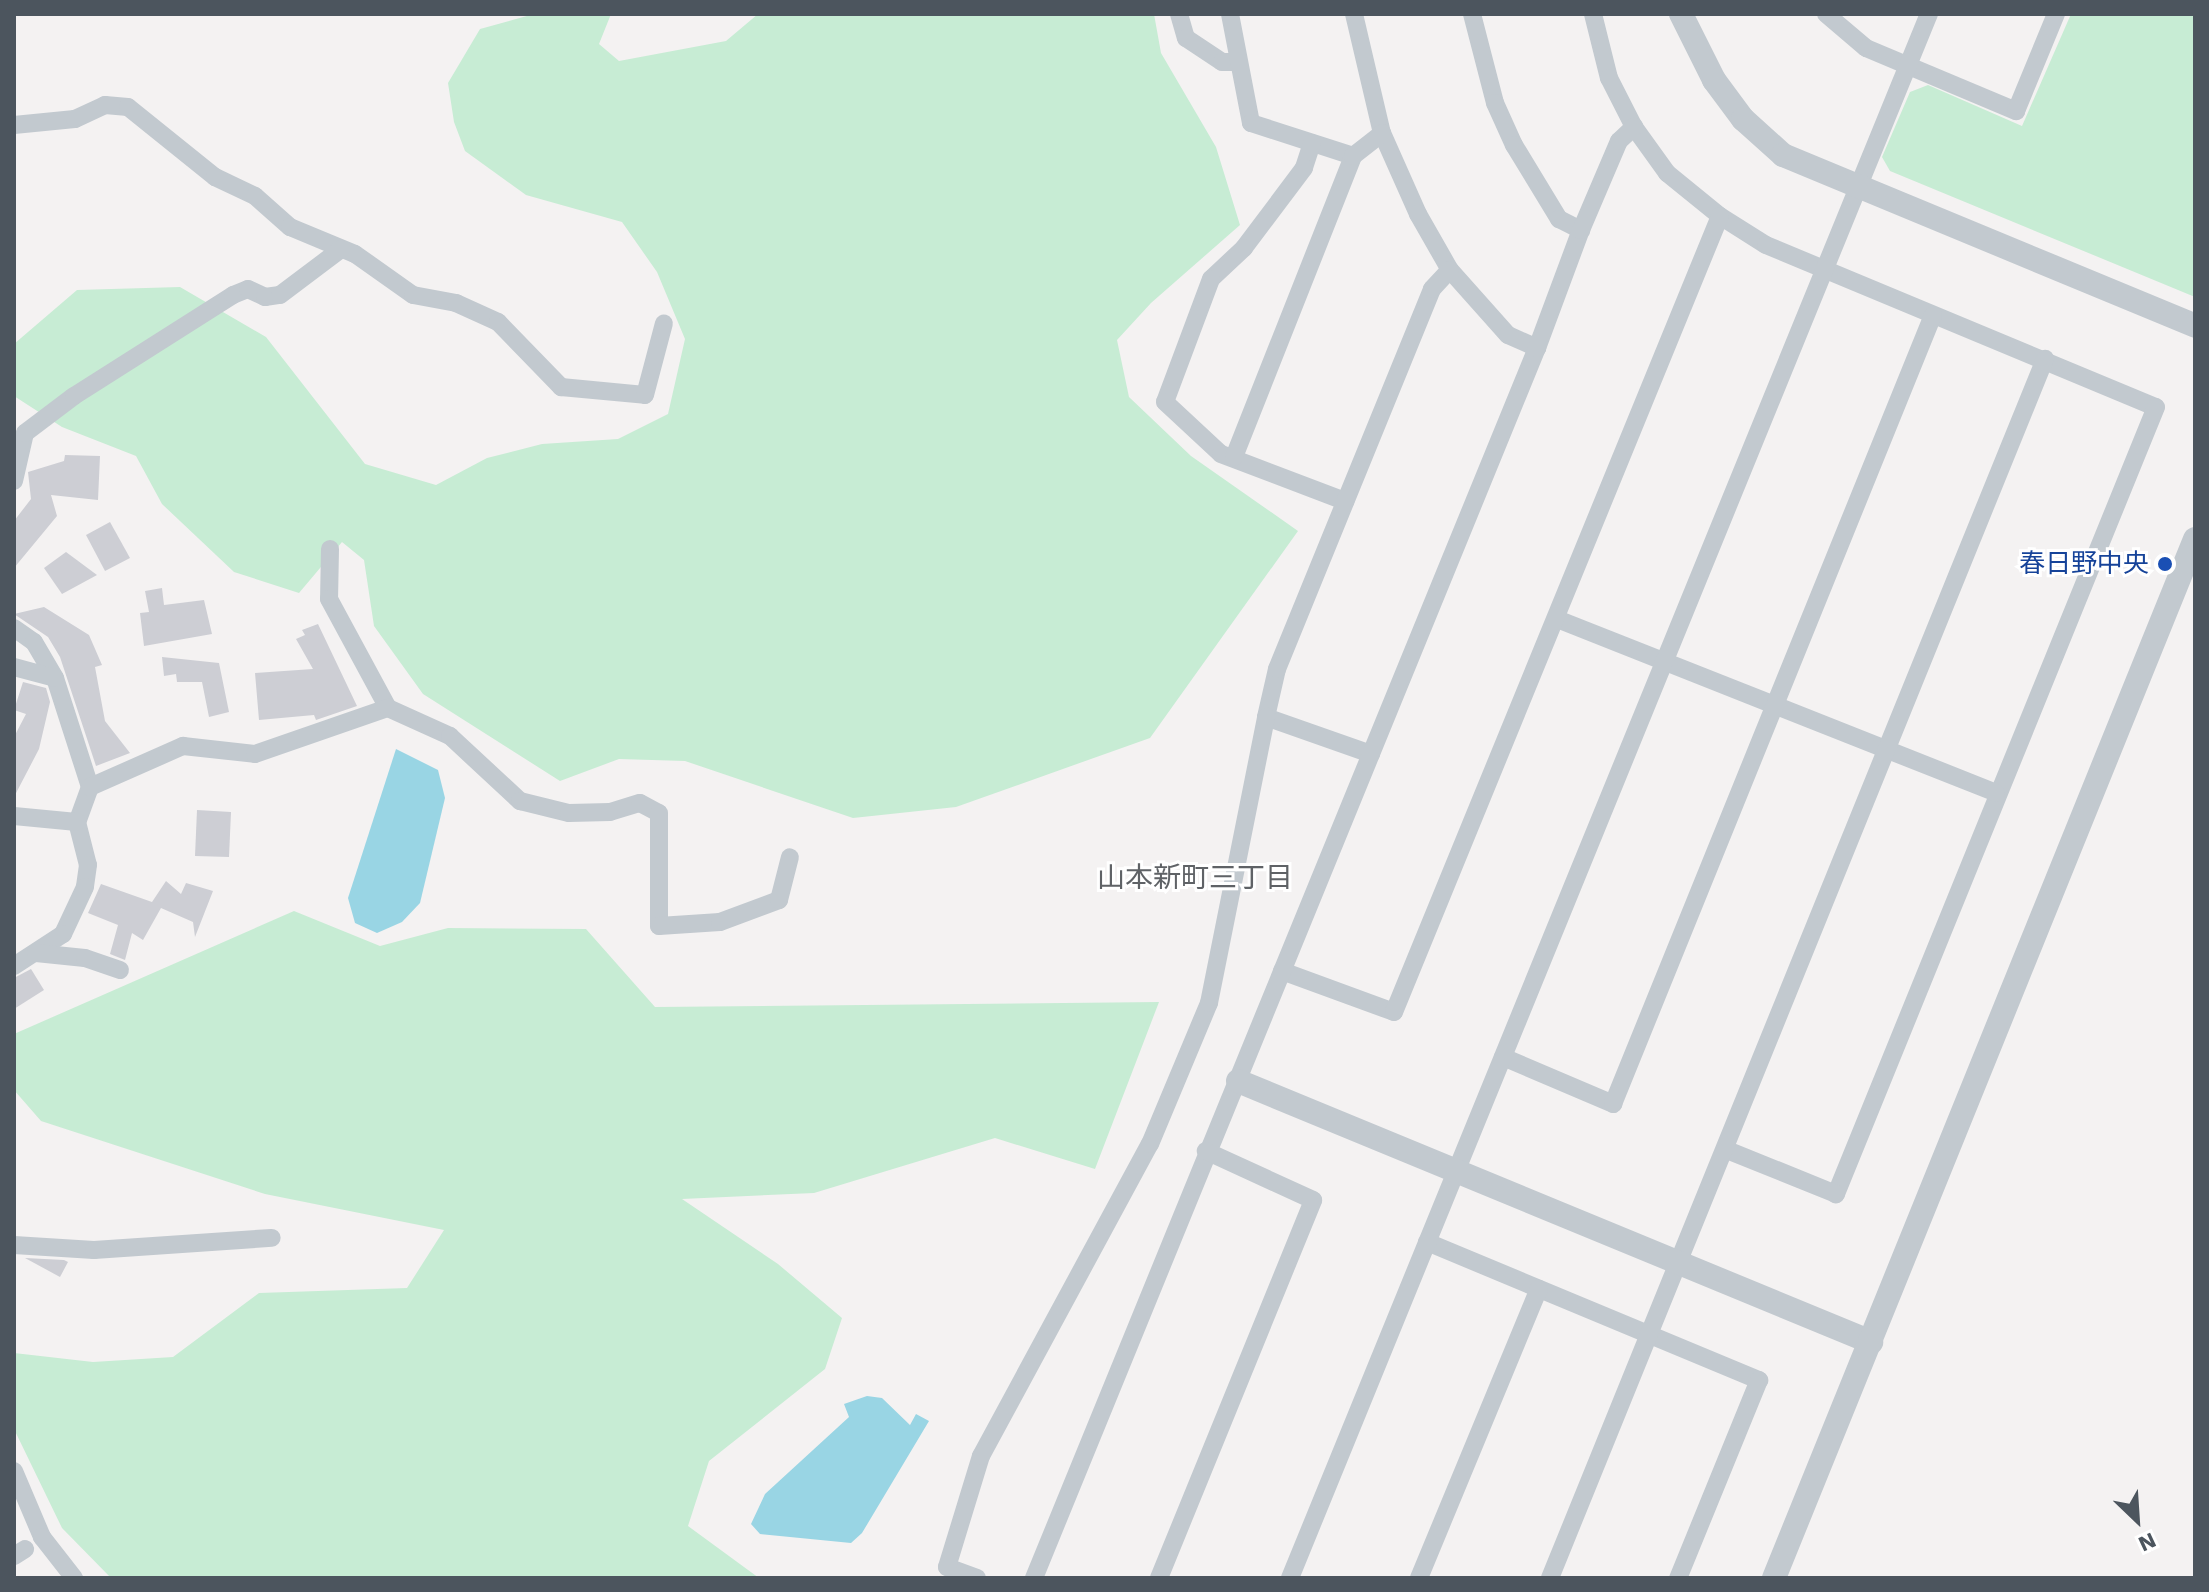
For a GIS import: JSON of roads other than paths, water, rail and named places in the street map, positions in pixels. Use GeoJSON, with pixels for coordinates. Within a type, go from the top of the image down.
{"type":"FeatureCollection","features":[{"type":"Feature","properties":{"kind":"street"},"geometry":{"type":"LineString","coordinates":[[1179,14],[1186,38],[1222,62],[1237,62]]}},
{"type":"Feature","properties":{"kind":"street"},"geometry":{"type":"LineString","coordinates":[[1230,14],[1251,123],[1353,156]]}},
{"type":"Feature","properties":{"kind":"street"},"geometry":{"type":"LineString","coordinates":[[1354,14],[1382,133],[1450,270],[1508,335],[1537,348]]}},
{"type":"Feature","properties":{"kind":"street"},"geometry":{"type":"LineString","coordinates":[[1472,14],[1490,88],[1514,145],[1559,219],[1581,230]]}},
{"type":"Feature","properties":{"kind":"street"},"geometry":{"type":"LineString","coordinates":[[1593,14],[1609,78],[1634,127],[1667,173],[1720,216],[1766,245],[2156,407],[1996,793],[1836,1194],[1727,1150]]}},
{"type":"Feature","properties":{"kind":"street"},"geometry":{"type":"LineString","coordinates":[[1681,14],[1714,80],[1743,119],[1783,155],[2195,326]]}},
{"type":"Feature","properties":{"kind":"street"},"geometry":{"type":"LineString","coordinates":[[1826,14],[1866,48],[2016,111],[2056,14]]}},
{"type":"Feature","properties":{"kind":"street"},"geometry":{"type":"LineString","coordinates":[[1290,1578],[1929,14]]}},
{"type":"Feature","properties":{"kind":"street"},"geometry":{"type":"LineString","coordinates":[[14,125],[75,119],[105,105],[128,107],[215,177],[255,196],[290,227],[341,249],[413,295],[456,303],[498,322],[561,387],[645,395],[664,323]]}},
{"type":"Feature","properties":{"kind":"street"},"geometry":{"type":"LineString","coordinates":[[1034,1578],[1206,1151],[1238,1081],[1537,348],[1581,230],[1619,141],[1634,127]]}},
{"type":"Feature","properties":{"kind":"street"},"geometry":{"type":"LineString","coordinates":[[1234,457],[1353,156],[1382,133]]}},
{"type":"Feature","properties":{"kind":"street"},"geometry":{"type":"LineString","coordinates":[[1312,143],[1304,168],[1244,248],[1211,279],[1165,402],[1221,454],[1345,501]]}},
{"type":"Feature","properties":{"kind":"street"},"geometry":{"type":"LineString","coordinates":[[1282,971],[1394,1012],[1720,216]]}},
{"type":"Feature","properties":{"kind":"street"},"geometry":{"type":"LineString","coordinates":[[14,481],[25,433],[74,396],[233,295],[248,289],[265,297],[280,295],[341,249]]}},
{"type":"Feature","properties":{"kind":"street"},"geometry":{"type":"LineString","coordinates":[[977,1578],[947,1567],[981,1456],[1150,1144],[1209,1003],[1277,669],[1432,289],[1450,270]]}},
{"type":"Feature","properties":{"kind":"street"},"geometry":{"type":"LineString","coordinates":[[1503,1057],[1613,1104],[1933,315]]}},
{"type":"Feature","properties":{"kind":"street"},"geometry":{"type":"LineString","coordinates":[[1550,1578],[1727,1150],[2045,359]]}},
{"type":"Feature","properties":{"kind":"street"},"geometry":{"type":"LineString","coordinates":[[1774,1578],[2195,539]]}},
{"type":"Feature","properties":{"kind":"street"},"geometry":{"type":"LineString","coordinates":[[330,549],[329,599],[388,708],[450,736],[520,801],[569,813],[610,812],[640,803],[659,813],[659,926],[720,922],[779,900],[790,857]]}},
{"type":"Feature","properties":{"kind":"street"},"geometry":{"type":"LineString","coordinates":[[1557,619],[1887,753],[1996,793]]}},
{"type":"Feature","properties":{"kind":"street"},"geometry":{"type":"LineString","coordinates":[[14,628],[34,642],[55,678],[90,787],[77,822],[88,865],[85,887],[63,934],[14,966]]}},
{"type":"Feature","properties":{"kind":"street"},"geometry":{"type":"LineString","coordinates":[[14,667],[55,678]]}},
{"type":"Feature","properties":{"kind":"street"},"geometry":{"type":"LineString","coordinates":[[90,787],[183,746],[255,754],[388,708]]}},
{"type":"Feature","properties":{"kind":"street"},"geometry":{"type":"LineString","coordinates":[[1266,717],[1371,754]]}},
{"type":"Feature","properties":{"kind":"street"},"geometry":{"type":"LineString","coordinates":[[14,816],[77,822]]}},
{"type":"Feature","properties":{"kind":"street"},"geometry":{"type":"LineString","coordinates":[[36,953],[85,958],[120,970]]}},
{"type":"Feature","properties":{"kind":"street"},"geometry":{"type":"LineString","coordinates":[[1238,1081],[1680,1260],[1871,1342]]}},
{"type":"Feature","properties":{"kind":"street"},"geometry":{"type":"LineString","coordinates":[[1159,1578],[1313,1200],[1206,1151]]}},
{"type":"Feature","properties":{"kind":"street"},"geometry":{"type":"LineString","coordinates":[[14,1245],[94,1250],[272,1238]]}},
{"type":"Feature","properties":{"kind":"street"},"geometry":{"type":"LineString","coordinates":[[1427,1242],[1759,1380],[1678,1578]]}},
{"type":"Feature","properties":{"kind":"street"},"geometry":{"type":"LineString","coordinates":[[1419,1578],[1539,1289]]}},
{"type":"Feature","properties":{"kind":"street"},"geometry":{"type":"LineString","coordinates":[[14,1471],[31,1517],[74,1578]]}},
{"type":"Feature","properties":{"kind":"water"},"geometry":{"type":"Polygon","coordinates":[[[396,749],[438,770],[445,798],[420,903],[402,922],[377,933],[355,923],[348,898],[396,749]]]}},
{"type":"Feature","properties":{"kind":"water"},"geometry":{"type":"Polygon","coordinates":[[[867,1396],[882,1398],[910,1425],[916,1414],[929,1421],[862,1533],[851,1543],[760,1534],[751,1524],[765,1494],[849,1417],[844,1404],[867,1396]]]}},
{"type":"Feature","properties":{"kind":"place","name":"春日野中央"},"geometry":{"type":"Point","coordinates":[2165,564]}},
{"type":"Feature","properties":{"kind":"district","name":"山本新町三丁目"},"geometry":{"type":"Point","coordinates":[1195,878]}}]}
